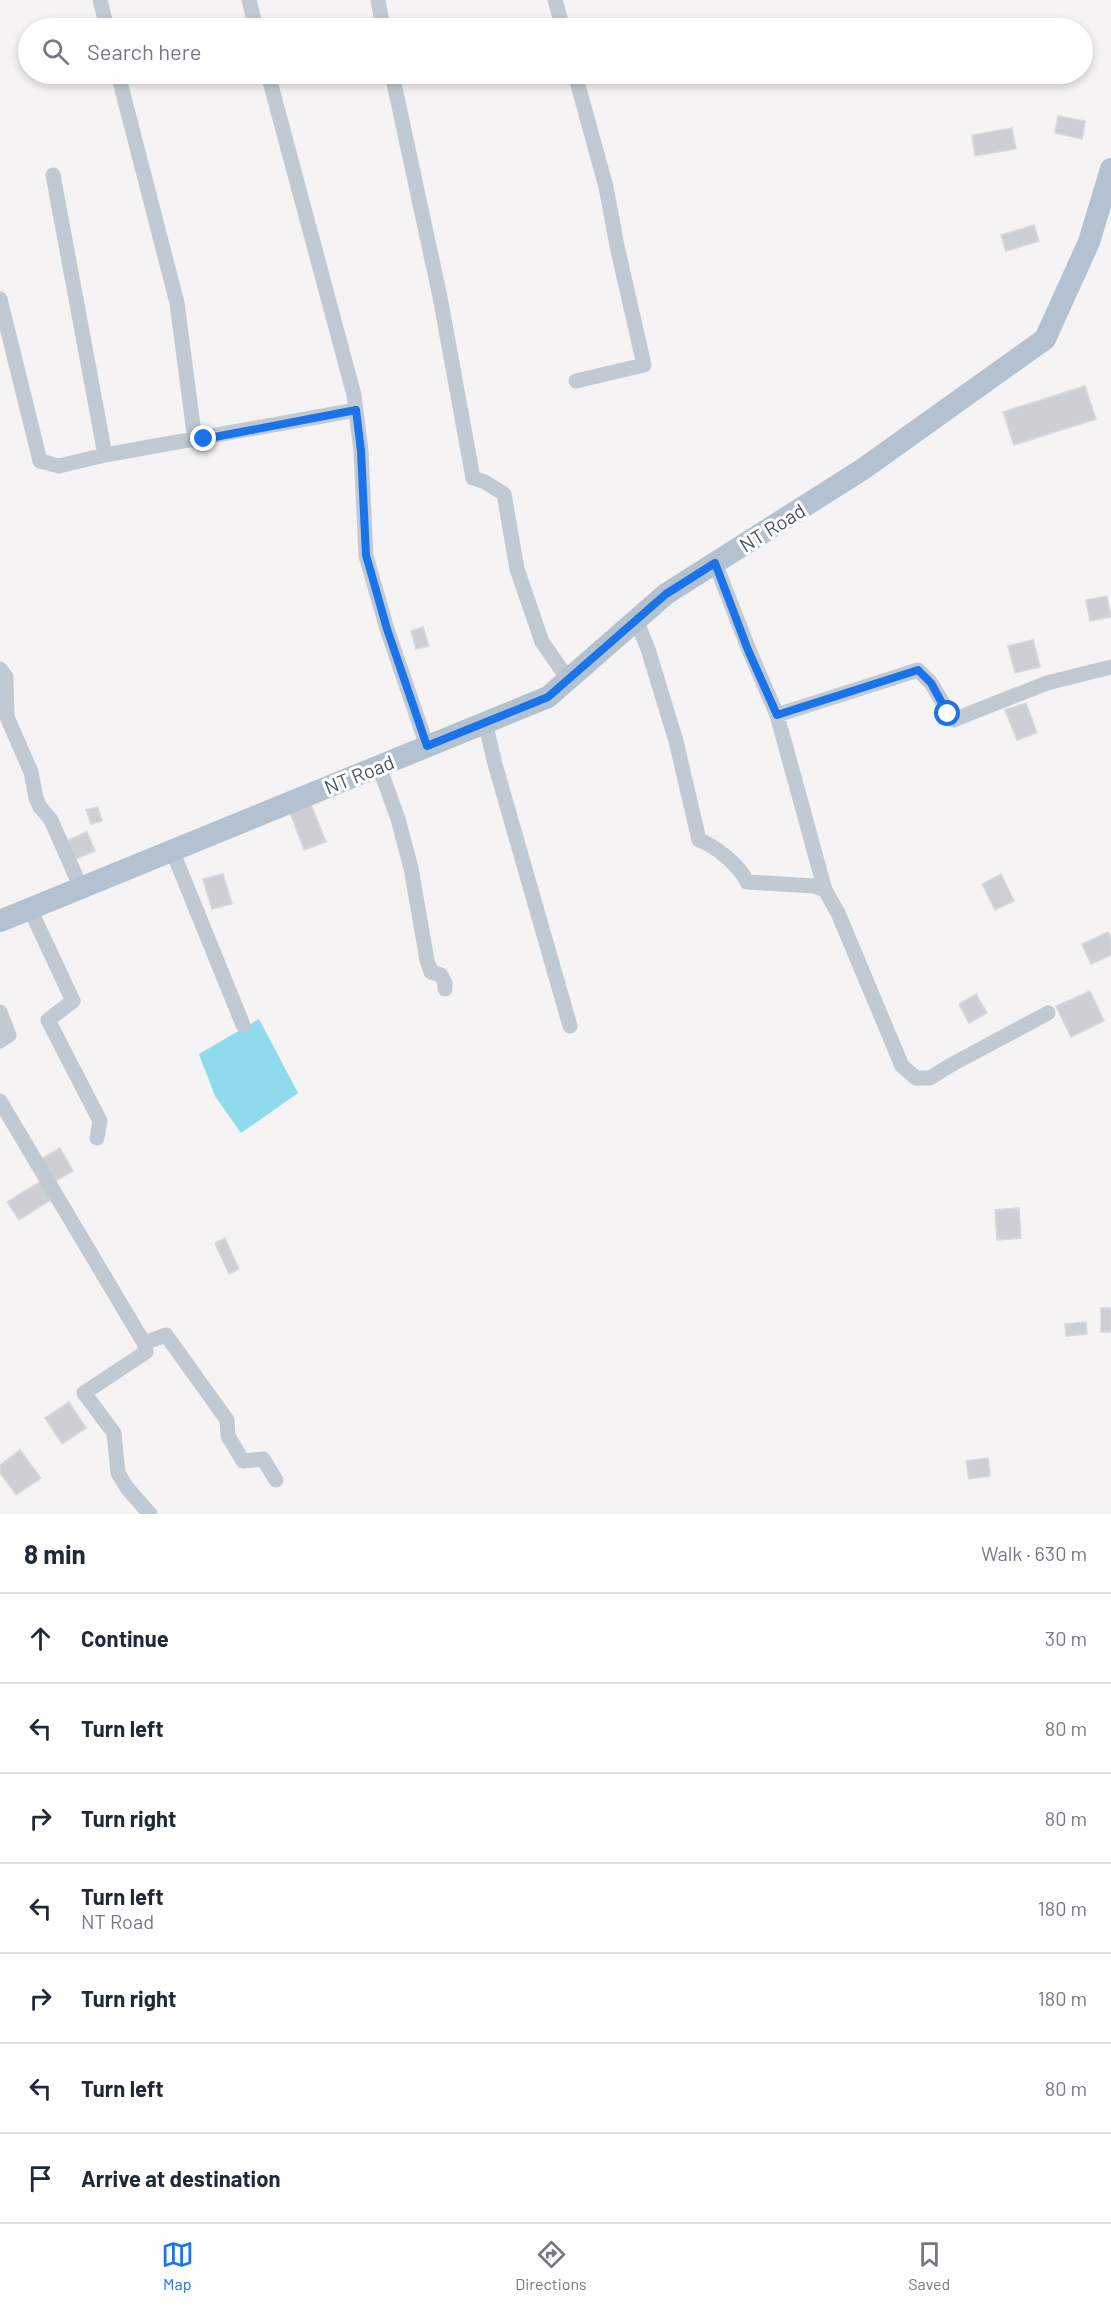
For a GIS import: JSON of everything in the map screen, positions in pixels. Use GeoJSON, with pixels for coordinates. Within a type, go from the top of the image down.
{"type":"FeatureCollection","features":[{"type":"Feature","properties":{"kind":"main road","name":"NT Road"},"geometry":{"type":"LineString","coordinates":[[0,921],[548,697],[666,594],[863,469],[1045,339],[1089,242],[1111,169]]}},
{"type":"Feature","properties":{"kind":"street"},"geometry":{"type":"LineString","coordinates":[[100,0],[104,18]]}},
{"type":"Feature","properties":{"kind":"street"},"geometry":{"type":"LineString","coordinates":[[249,0],[254,18]]}},
{"type":"Feature","properties":{"kind":"street"},"geometry":{"type":"LineString","coordinates":[[378,0],[381,18]]}},
{"type":"Feature","properties":{"kind":"street"},"geometry":{"type":"LineString","coordinates":[[555,0],[560,18]]}},
{"type":"Feature","properties":{"kind":"street"},"geometry":{"type":"LineString","coordinates":[[121,84],[177,303],[195,441]]}},
{"type":"Feature","properties":{"kind":"street"},"geometry":{"type":"LineString","coordinates":[[271,84],[354,395],[361,451],[366,555],[390,639],[427,746]]}},
{"type":"Feature","properties":{"kind":"street"},"geometry":{"type":"LineString","coordinates":[[394,84],[440,297],[473,478],[485,482],[504,494],[518,569],[542,642],[568,679]]}},
{"type":"Feature","properties":{"kind":"street"},"geometry":{"type":"LineString","coordinates":[[576,381],[644,365],[606,187],[578,84]]}},
{"type":"Feature","properties":{"kind":"street"},"geometry":{"type":"LineString","coordinates":[[53,175],[105,456]]}},
{"type":"Feature","properties":{"kind":"street"},"geometry":{"type":"LineString","coordinates":[[0,299],[40,461],[59,466],[356,410]]}},
{"type":"Feature","properties":{"kind":"street"},"geometry":{"type":"LineString","coordinates":[[715,563],[748,650],[777,715],[825,890],[838,913],[902,1065],[916,1078],[930,1078],[949,1065],[1048,1013]]}},
{"type":"Feature","properties":{"kind":"street"},"geometry":{"type":"LineString","coordinates":[[636,620],[648,649],[676,741],[699,840],[712,844],[743,874],[747,882],[815,886],[825,890]]}},
{"type":"Feature","properties":{"kind":"street"},"geometry":{"type":"LineString","coordinates":[[777,715],[918,670],[931,683],[953,720],[1047,683],[1111,668]]}},
{"type":"Feature","properties":{"kind":"street"},"geometry":{"type":"LineString","coordinates":[[0,669],[6,677],[7,717],[31,772],[36,798],[51,820],[81,888]]}},
{"type":"Feature","properties":{"kind":"street"},"geometry":{"type":"LineString","coordinates":[[485,723],[570,1026]]}},
{"type":"Feature","properties":{"kind":"street"},"geometry":{"type":"LineString","coordinates":[[379,766],[399,819],[411,868],[430,972],[441,975],[445,982],[445,989]]}},
{"type":"Feature","properties":{"kind":"street"},"geometry":{"type":"LineString","coordinates":[[172,850],[243,1025]]}},
{"type":"Feature","properties":{"kind":"street"},"geometry":{"type":"LineString","coordinates":[[30,909],[73,1001],[48,1020],[100,1121],[96,1138]]}},
{"type":"Feature","properties":{"kind":"street"},"geometry":{"type":"LineString","coordinates":[[0,1012],[9,1035],[0,1041]]}},
{"type":"Feature","properties":{"kind":"street"},"geometry":{"type":"LineString","coordinates":[[0,1101],[144,1343],[146,1352],[84,1394],[114,1433],[118,1473],[127,1488],[150,1514]]}},
{"type":"Feature","properties":{"kind":"street"},"geometry":{"type":"LineString","coordinates":[[144,1343],[166,1335],[227,1420],[228,1436],[243,1461],[262,1459],[276,1480]]}},
{"type":"Feature","properties":{"kind":"water"},"geometry":{"type":"Polygon","coordinates":[[[259,1019],[298,1093],[241,1133],[215,1096],[199,1054],[259,1019]]]}},
{"type":"Feature","properties":{"kind":"building"},"geometry":{"type":"Polygon","coordinates":[[[1058,116],[1085,121],[1082,139],[1055,133],[1058,116]]]}},
{"type":"Feature","properties":{"kind":"building"},"geometry":{"type":"Polygon","coordinates":[[[1012,128],[1016,149],[975,156],[972,135],[1012,128]]]}},
{"type":"Feature","properties":{"kind":"building"},"geometry":{"type":"Polygon","coordinates":[[[1034,225],[1039,241],[1006,251],[1001,235],[1034,225]]]}},
{"type":"Feature","properties":{"kind":"building"},"geometry":{"type":"Polygon","coordinates":[[[1085,386],[1096,419],[1014,445],[1003,412],[1085,386]]]}},
{"type":"Feature","properties":{"kind":"building"},"geometry":{"type":"Polygon","coordinates":[[[1107,596],[1111,617],[1090,621],[1086,600],[1107,596]]]}},
{"type":"Feature","properties":{"kind":"building"},"geometry":{"type":"Polygon","coordinates":[[[423,627],[429,646],[416,649],[411,631],[423,627]]]}},
{"type":"Feature","properties":{"kind":"building"},"geometry":{"type":"Polygon","coordinates":[[[1033,640],[1040,667],[1015,673],[1008,646],[1033,640]]]}},
{"type":"Feature","properties":{"kind":"building"},"geometry":{"type":"Polygon","coordinates":[[[1026,703],[1037,733],[1017,740],[1005,710],[1026,703]]]}},
{"type":"Feature","properties":{"kind":"building"},"geometry":{"type":"Polygon","coordinates":[[[310,802],[326,842],[304,850],[289,810],[310,802]]]}},
{"type":"Feature","properties":{"kind":"building"},"geometry":{"type":"Polygon","coordinates":[[[98,807],[102,821],[91,824],[86,810],[98,807]]]}},
{"type":"Feature","properties":{"kind":"building"},"geometry":{"type":"Polygon","coordinates":[[[87,832],[95,851],[76,859],[68,840],[87,832]]]}},
{"type":"Feature","properties":{"kind":"building"},"geometry":{"type":"Polygon","coordinates":[[[223,874],[232,904],[212,909],[203,879],[223,874]]]}},
{"type":"Feature","properties":{"kind":"building"},"geometry":{"type":"Polygon","coordinates":[[[1001,874],[1014,901],[995,910],[982,884],[1001,874]]]}},
{"type":"Feature","properties":{"kind":"building"},"geometry":{"type":"Polygon","coordinates":[[[1108,932],[1111,939],[1111,955],[1091,964],[1082,944],[1108,932]]]}},
{"type":"Feature","properties":{"kind":"building"},"geometry":{"type":"Polygon","coordinates":[[[1090,991],[1104,1021],[1071,1037],[1056,1006],[1090,991]]]}},
{"type":"Feature","properties":{"kind":"building"},"geometry":{"type":"Polygon","coordinates":[[[976,994],[987,1013],[969,1023],[959,1004],[976,994]]]}},
{"type":"Feature","properties":{"kind":"building"},"geometry":{"type":"Polygon","coordinates":[[[60,1148],[73,1171],[52,1183],[39,1160],[60,1148]]]}},
{"type":"Feature","properties":{"kind":"building"},"geometry":{"type":"Polygon","coordinates":[[[41,1181],[52,1199],[19,1220],[7,1202],[41,1181]]]}},
{"type":"Feature","properties":{"kind":"building"},"geometry":{"type":"Polygon","coordinates":[[[1019,1208],[1021,1238],[997,1240],[995,1210],[1019,1208]]]}},
{"type":"Feature","properties":{"kind":"building"},"geometry":{"type":"Polygon","coordinates":[[[225,1238],[239,1269],[229,1274],[215,1243],[225,1238]]]}},
{"type":"Feature","properties":{"kind":"building"},"geometry":{"type":"Polygon","coordinates":[[[1101,1308],[1111,1308],[1111,1332],[1101,1332],[1101,1308]]]}},
{"type":"Feature","properties":{"kind":"building"},"geometry":{"type":"Polygon","coordinates":[[[1086,1322],[1087,1334],[1066,1336],[1065,1324],[1086,1322]]]}},
{"type":"Feature","properties":{"kind":"building"},"geometry":{"type":"Polygon","coordinates":[[[69,1402],[86,1428],[62,1444],[45,1418],[69,1402]]]}},
{"type":"Feature","properties":{"kind":"building"},"geometry":{"type":"Polygon","coordinates":[[[20,1450],[41,1478],[16,1495],[0,1473],[0,1465],[20,1450]]]}},
{"type":"Feature","properties":{"kind":"building"},"geometry":{"type":"Polygon","coordinates":[[[988,1458],[990,1476],[969,1479],[966,1461],[988,1458]]]}},
{"type":"Feature","properties":{"kind":"route"},"geometry":{"type":"LineString","coordinates":[[204,439],[356,410],[361,451],[366,555],[409,699],[427,746],[548,697],[666,594],[715,563],[748,650],[777,715],[918,670],[931,683],[948,714]]}}]}
